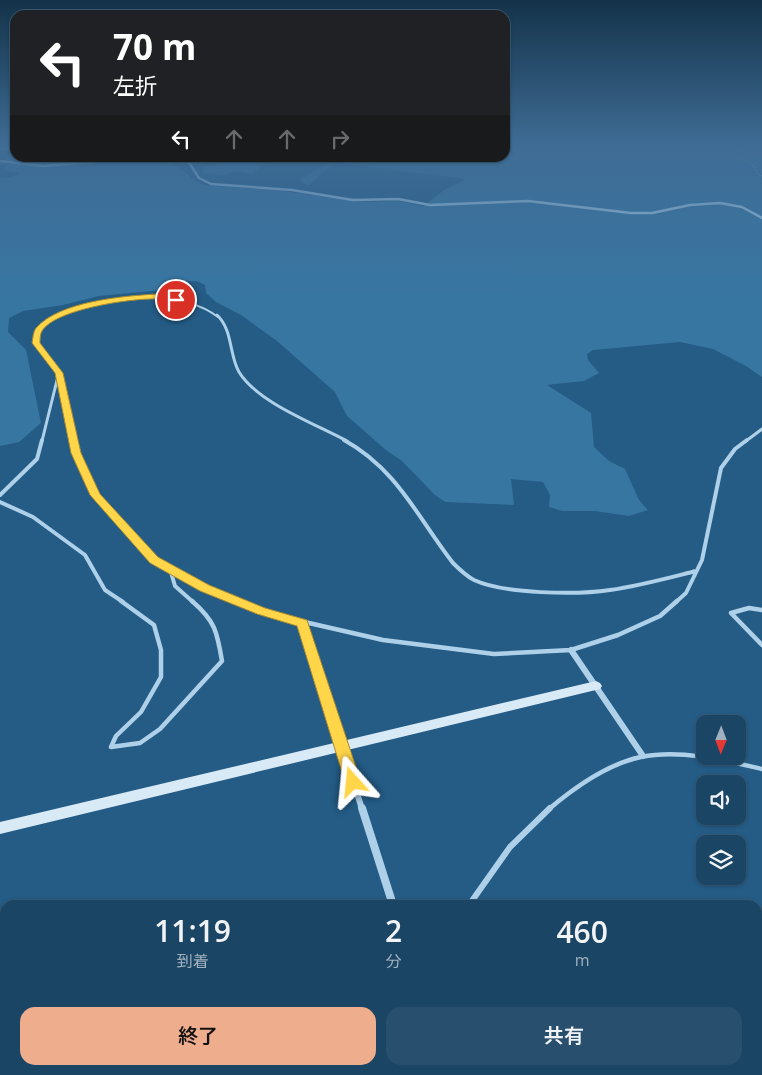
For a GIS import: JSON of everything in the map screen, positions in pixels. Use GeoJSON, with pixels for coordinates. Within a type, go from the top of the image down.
{"type":"FeatureCollection","features":[{"type":"Feature","properties":{"kind":"street"},"geometry":{"type":"LineString","coordinates":[[317,194],[353,200],[398,199],[430,205],[528,200],[619,213],[643,214],[690,204],[720,203],[742,207],[762,218]]}},
{"type":"Feature","properties":{"kind":"street"},"geometry":{"type":"LineString","coordinates":[[303,623],[391,900]]}},
{"type":"Feature","properties":{"kind":"street"},"geometry":{"type":"LineString","coordinates":[[572,650],[643,756]]}},
{"type":"Feature","properties":{"kind":"street"},"geometry":{"type":"LineString","coordinates":[[0,828],[596,686]]}},
{"type":"Feature","properties":{"kind":"lane"},"geometry":{"type":"LineString","coordinates":[[696,571],[630,587],[596,592],[500,588],[471,579],[451,560],[400,488],[368,455],[342,438],[280,408],[242,377],[236,364],[224,320],[211,311],[176,300],[157,297],[109,301],[64,313],[38,330],[36,343],[59,373],[76,453],[95,495],[154,560],[204,588],[253,608],[303,623],[383,640],[494,654],[572,650],[618,635],[660,616],[686,593],[702,560],[721,468],[735,449],[762,430]]}},
{"type":"Feature","properties":{"kind":"lane"},"geometry":{"type":"LineString","coordinates":[[0,495],[37,459],[59,373]]}},
{"type":"Feature","properties":{"kind":"lane"},"geometry":{"type":"LineString","coordinates":[[0,502],[33,517],[85,555],[105,590],[136,610],[154,625],[161,650],[162,677],[141,712],[116,736],[110,747],[140,743],[160,729],[222,661],[219,642],[209,616],[175,586],[170,569]]}},
{"type":"Feature","properties":{"kind":"lane"},"geometry":{"type":"LineString","coordinates":[[762,610],[749,608],[731,613],[762,645]]}},
{"type":"Feature","properties":{"kind":"lane"},"geometry":{"type":"LineString","coordinates":[[473,900],[507,851],[534,820],[572,789],[612,767],[643,756],[688,756],[762,769]]}},
{"type":"Feature","properties":{"kind":"shaded area"},"geometry":{"type":"Polygon","coordinates":[[[0,194],[306,194],[363,202],[396,201],[424,206],[439,194],[762,194],[762,377],[746,366],[713,349],[680,342],[593,350],[587,354],[588,360],[599,373],[584,381],[547,385],[591,413],[594,447],[609,461],[625,469],[639,500],[648,510],[629,516],[595,511],[562,511],[549,507],[550,495],[543,482],[511,479],[514,505],[445,502],[435,495],[402,461],[386,450],[347,416],[335,392],[277,341],[241,315],[216,302],[206,293],[205,285],[197,281],[176,282],[162,290],[99,296],[63,305],[23,311],[9,318],[8,332],[26,350],[41,423],[19,442],[0,446],[0,194]]]}},
{"type":"Feature","properties":{"kind":"route"},"geometry":{"type":"LineString","coordinates":[[176,300],[157,297],[109,301],[64,313],[38,330],[36,343],[59,373],[76,453],[95,495],[154,560],[204,588],[261,612],[303,623],[353,782]]}}]}
